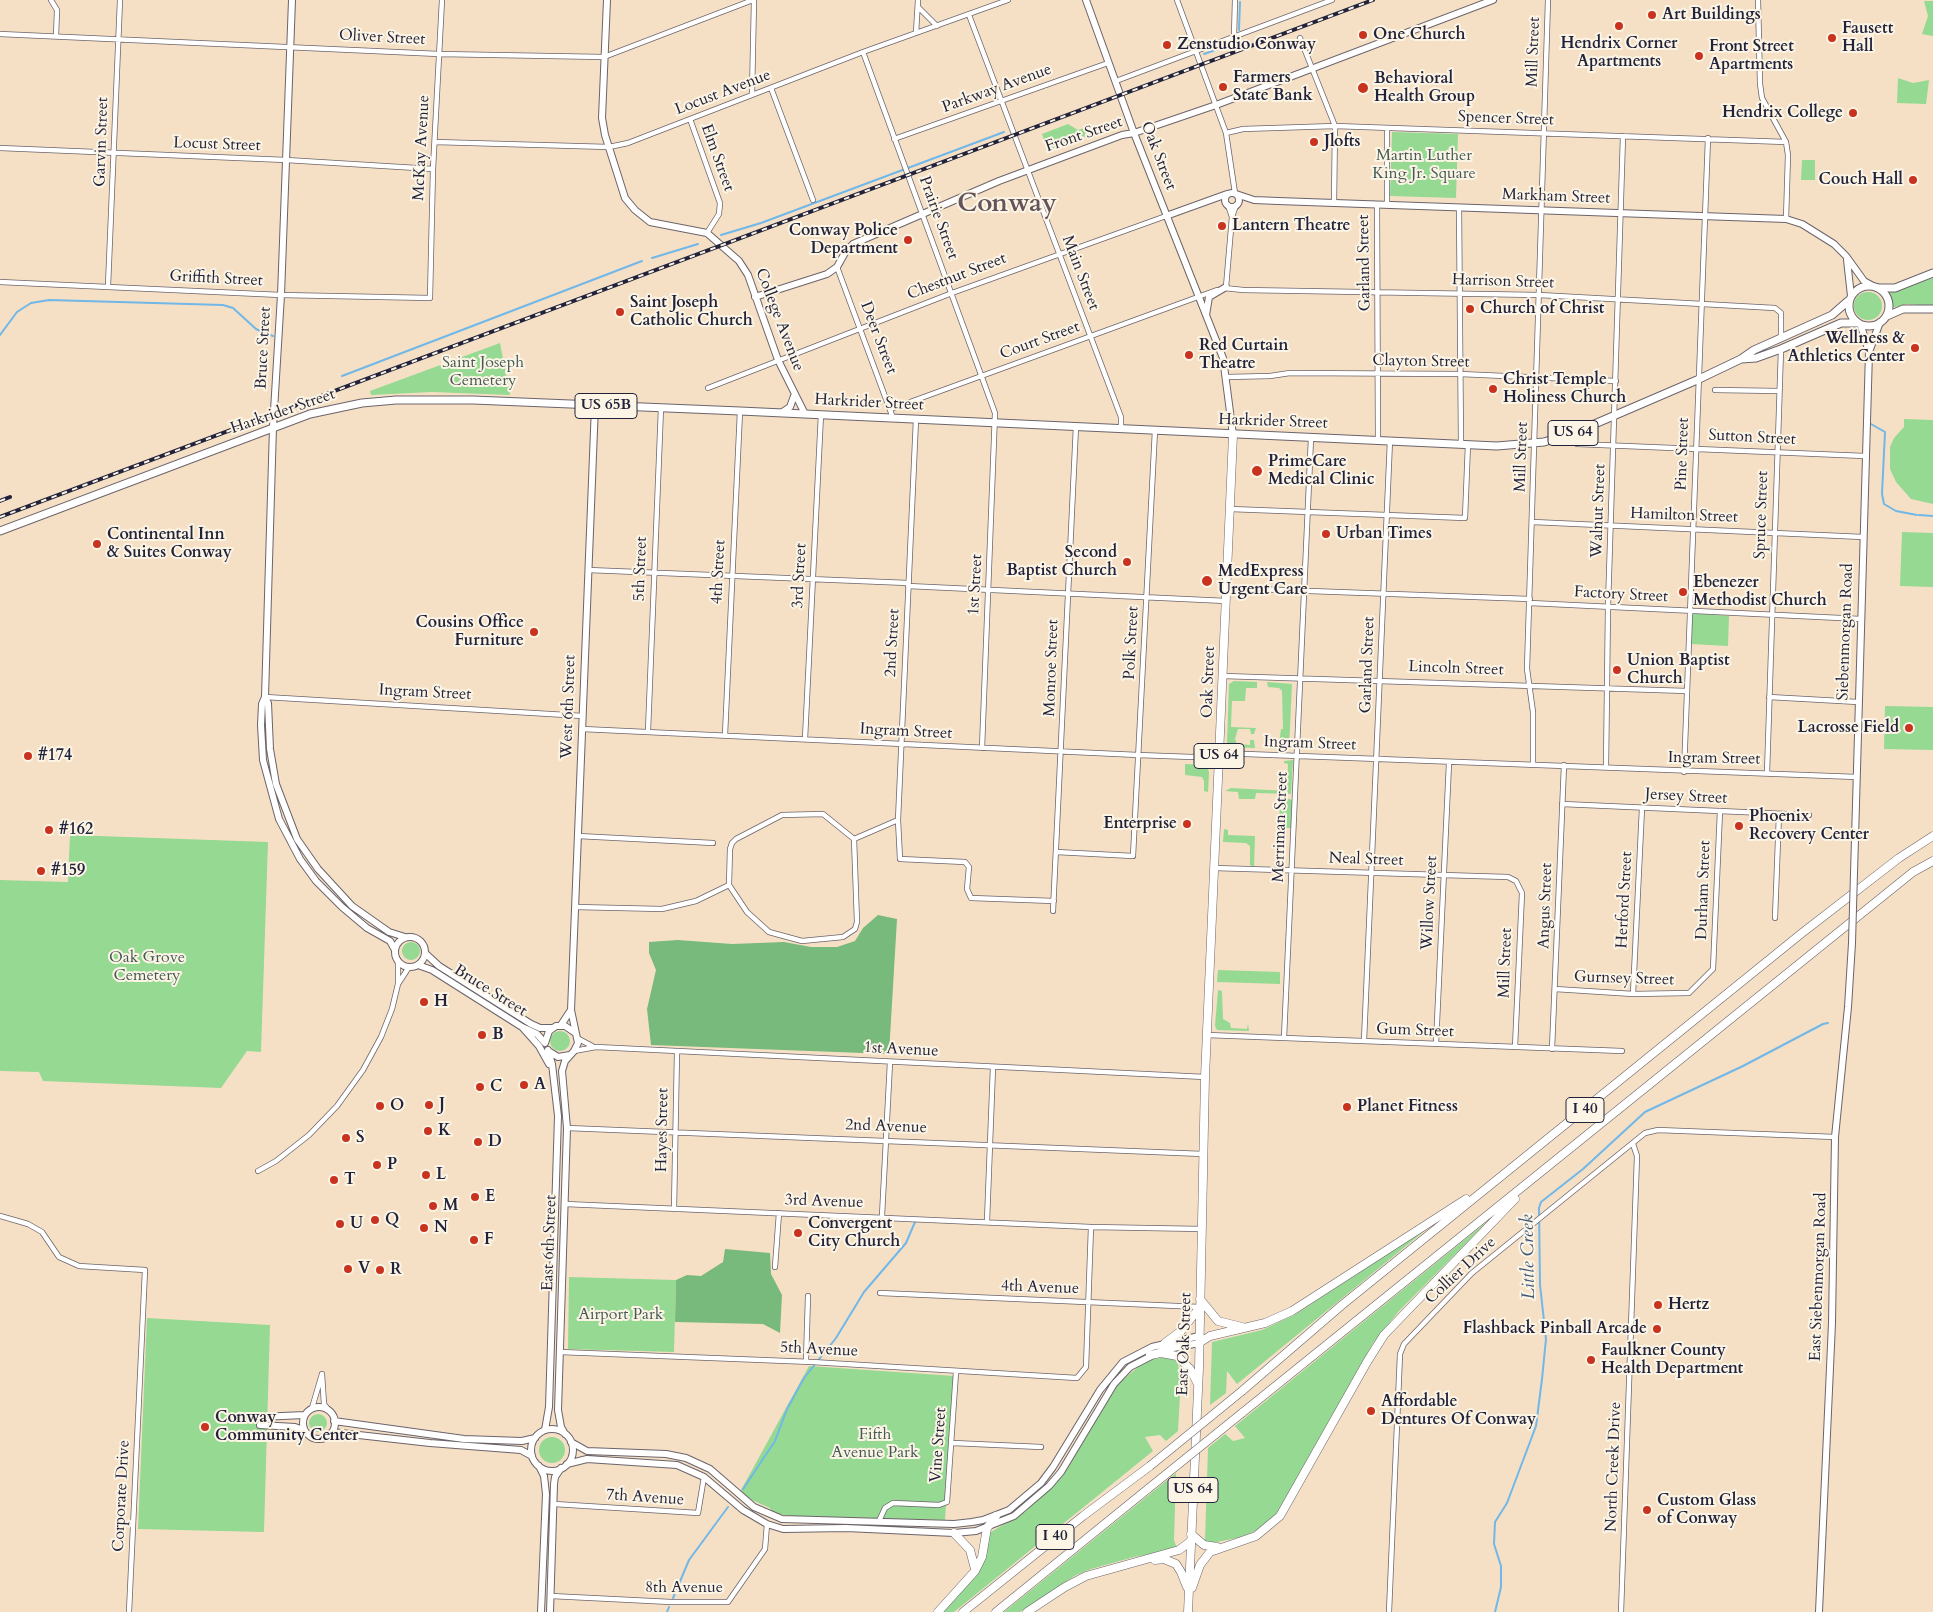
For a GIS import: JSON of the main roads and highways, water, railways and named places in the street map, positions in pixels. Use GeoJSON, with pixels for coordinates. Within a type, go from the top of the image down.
{"type":"FeatureCollection","features":[{"type":"Feature","properties":{"kind":"highway","name":"Oak Street"},"geometry":{"type":"LineString","coordinates":[[1205,1078],[1233,435]]}},
{"type":"Feature","properties":{"kind":"highway","name":"I 40"},"geometry":{"type":"LineString","coordinates":[[963,1612],[1083,1516],[1150,1466],[1242,1391],[1342,1305],[1802,933],[1899,858],[1933,836]]}},
{"type":"Feature","properties":{"kind":"highway","name":"I 40"},"geometry":{"type":"LineString","coordinates":[[996,1612],[1913,872],[1933,861]]}},
{"type":"Feature","properties":{"kind":"highway","name":"East Oak Street"},"geometry":{"type":"LineString","coordinates":[[1188,1612],[1198,1385],[1205,1078]]}},
{"type":"Feature","properties":{"kind":"highway"},"geometry":{"type":"LineString","coordinates":[[1189,1597],[1200,1565],[1210,1552],[1219,1547],[1256,1536],[1278,1519],[1289,1503],[1367,1362],[1388,1330],[1540,1174]]}},
{"type":"Feature","properties":{"kind":"highway"},"geometry":{"type":"LineString","coordinates":[[1199,1340],[1276,1319],[1302,1306],[1502,1176]]}},
{"type":"Feature","properties":{"kind":"highway"},"geometry":{"type":"LineString","coordinates":[[1165,1344],[1181,1331],[1200,1303],[1218,1321],[1247,1327]]}},
{"type":"Feature","properties":{"kind":"highway"},"geometry":{"type":"LineString","coordinates":[[1150,1355],[1161,1353],[1177,1356],[1190,1369],[1198,1385]]}},
{"type":"Feature","properties":{"kind":"highway"},"geometry":{"type":"LineString","coordinates":[[938,1612],[971,1578],[982,1557],[987,1528],[996,1516]]}},
{"type":"Feature","properties":{"kind":"highway"},"geometry":{"type":"LineString","coordinates":[[954,1533],[968,1546],[973,1557],[974,1570],[971,1578]]}},
{"type":"Feature","properties":{"kind":"highway"},"geometry":{"type":"LineString","coordinates":[[1027,1612],[1065,1587],[1086,1576],[1179,1550],[1191,1538],[1204,1545],[1219,1547]]}},
{"type":"Feature","properties":{"kind":"highway"},"geometry":{"type":"LineString","coordinates":[[1130,1563],[1160,1559],[1173,1562],[1184,1577],[1189,1597]]}},
{"type":"Feature","properties":{"kind":"main road"},"geometry":{"type":"LineString","coordinates":[[1933,273],[1895,288],[1860,288],[1850,299],[1849,312],[1859,324],[1870,327],[1887,316],[1903,309],[1933,309]]}},
{"type":"Feature","properties":{"kind":"main road"},"geometry":{"type":"LineString","coordinates":[[1876,287],[1886,294],[1888,302],[1887,316]]}},
{"type":"Feature","properties":{"kind":"main road","name":"Harkrider Street"},"geometry":{"type":"LineString","coordinates":[[0,531],[273,427],[334,408],[388,401],[427,399],[781,412],[1233,435],[1390,440],[1496,446],[1536,443],[1556,439],[1615,416],[1697,380],[1741,359],[1754,350],[1832,315],[1850,299]]}},
{"type":"Feature","properties":{"kind":"main road","name":"Harkrider Street"},"geometry":{"type":"LineString","coordinates":[[1741,359],[1756,358],[1841,324],[1859,324]]}},
{"type":"Feature","properties":{"kind":"waterway"},"geometry":{"type":"LineString","coordinates":[[1239,30],[1240,2]]}},
{"type":"Feature","properties":{"kind":"waterway"},"geometry":{"type":"LineString","coordinates":[[1204,54],[1238,42],[1238,39]]}},
{"type":"Feature","properties":{"kind":"waterway"},"geometry":{"type":"LineString","coordinates":[[721,235],[761,223],[1004,132]]}},
{"type":"Feature","properties":{"kind":"waterway"},"geometry":{"type":"LineString","coordinates":[[652,258],[698,244]]}},
{"type":"Feature","properties":{"kind":"waterway"},"geometry":{"type":"LineString","coordinates":[[342,376],[642,261]]}},
{"type":"Feature","properties":{"kind":"waterway"},"geometry":{"type":"LineString","coordinates":[[0,335],[17,312],[31,303],[49,300],[223,305],[233,308],[256,329],[273,336]]}},
{"type":"Feature","properties":{"kind":"waterway"},"geometry":{"type":"LineString","coordinates":[[1871,424],[1885,432],[1882,494],[1884,504],[1896,511],[1917,515]]}},
{"type":"Feature","properties":{"kind":"waterway"},"geometry":{"type":"LineString","coordinates":[[1919,515],[1933,516]]}},
{"type":"Feature","properties":{"kind":"waterway","name":"Little Creek"},"geometry":{"type":"LineString","coordinates":[[1495,1612],[1501,1587],[1501,1566],[1494,1544],[1495,1522],[1507,1503],[1536,1426],[1542,1379],[1546,1339],[1540,1285],[1539,1208],[1541,1202],[1583,1169],[1645,1112],[1828,1023]]}},
{"type":"Feature","properties":{"kind":"waterway"},"geometry":{"type":"LineString","coordinates":[[743,1489],[775,1441],[787,1409],[804,1378],[836,1338],[864,1292],[906,1243],[915,1222]]}},
{"type":"Feature","properties":{"kind":"waterway"},"geometry":{"type":"LineString","coordinates":[[673,1598],[689,1560],[728,1507]]}},
{"type":"Feature","properties":{"kind":"waterway"},"geometry":{"type":"LineString","coordinates":[[667,1612],[669,1607]]}},
{"type":"Feature","properties":{"kind":"railway"},"geometry":{"type":"LineString","coordinates":[[0,517],[1373,0]]}},
{"type":"Feature","properties":{"kind":"railway"},"geometry":{"type":"LineString","coordinates":[[0,501],[10,497]]}},
{"type":"Feature","properties":{"kind":"place","name":"Art Buildings"},"geometry":{"type":"Point","coordinates":[1652,15]}},
{"type":"Feature","properties":{"kind":"place","name":"Hendrix Corner Apartments"},"geometry":{"type":"Point","coordinates":[1619,26]}},
{"type":"Feature","properties":{"kind":"place","name":"One Church"},"geometry":{"type":"Point","coordinates":[1363,35]}},
{"type":"Feature","properties":{"kind":"place","name":"Fausett Hall"},"geometry":{"type":"Point","coordinates":[1832,38]}},
{"type":"Feature","properties":{"kind":"place","name":"Zenstudio Conway"},"geometry":{"type":"Point","coordinates":[1167,45]}},
{"type":"Feature","properties":{"kind":"place","name":"Front Street Apartments"},"geometry":{"type":"Point","coordinates":[1699,56]}},
{"type":"Feature","properties":{"kind":"place","name":"Farmers State Bank"},"geometry":{"type":"Point","coordinates":[1223,87]}},
{"type":"Feature","properties":{"kind":"place","name":"Behavioral Health Group"},"geometry":{"type":"Point","coordinates":[1363,88]}},
{"type":"Feature","properties":{"kind":"place","name":"Hendrix College"},"geometry":{"type":"Point","coordinates":[1853,113]}},
{"type":"Feature","properties":{"kind":"place","name":"Jlofts"},"geometry":{"type":"Point","coordinates":[1314,142]}},
{"type":"Feature","properties":{"kind":"place","name":"Couch Hall"},"geometry":{"type":"Point","coordinates":[1913,180]}},
{"type":"Feature","properties":{"kind":"place","name":"Lantern Theatre"},"geometry":{"type":"Point","coordinates":[1222,226]}},
{"type":"Feature","properties":{"kind":"place","name":"Conway Police Department"},"geometry":{"type":"Point","coordinates":[908,240]}},
{"type":"Feature","properties":{"kind":"place","name":"Church of Christ"},"geometry":{"type":"Point","coordinates":[1470,309]}},
{"type":"Feature","properties":{"kind":"place","name":"Saint Joseph Catholic Church"},"geometry":{"type":"Point","coordinates":[620,312]}},
{"type":"Feature","properties":{"kind":"place","name":"Wellness & Athletics Center"},"geometry":{"type":"Point","coordinates":[1915,348]}},
{"type":"Feature","properties":{"kind":"place","name":"Red Curtain Theatre"},"geometry":{"type":"Point","coordinates":[1189,355]}},
{"type":"Feature","properties":{"kind":"place","name":"Christ Temple Holiness Church"},"geometry":{"type":"Point","coordinates":[1493,389]}},
{"type":"Feature","properties":{"kind":"place","name":"PrimeCare Medical Clinic"},"geometry":{"type":"Point","coordinates":[1257,471]}},
{"type":"Feature","properties":{"kind":"place","name":"Urban Times"},"geometry":{"type":"Point","coordinates":[1326,534]}},
{"type":"Feature","properties":{"kind":"place","name":"Continental Inn & Suites Conway"},"geometry":{"type":"Point","coordinates":[97,544]}},
{"type":"Feature","properties":{"kind":"place","name":"Second Baptist Church"},"geometry":{"type":"Point","coordinates":[1127,562]}},
{"type":"Feature","properties":{"kind":"place","name":"MedExpress Urgent Care"},"geometry":{"type":"Point","coordinates":[1207,581]}},
{"type":"Feature","properties":{"kind":"place","name":"Ebenezer Methodist Church"},"geometry":{"type":"Point","coordinates":[1683,592]}},
{"type":"Feature","properties":{"kind":"place","name":"Cousins Office Furniture"},"geometry":{"type":"Point","coordinates":[534,632]}},
{"type":"Feature","properties":{"kind":"place","name":"Union Baptist Church"},"geometry":{"type":"Point","coordinates":[1617,670]}},
{"type":"Feature","properties":{"kind":"place","name":"Lacrosse Field"},"geometry":{"type":"Point","coordinates":[1909,728]}},
{"type":"Feature","properties":{"kind":"place","name":"#174"},"geometry":{"type":"Point","coordinates":[28,756]}},
{"type":"Feature","properties":{"kind":"place","name":"Enterprise"},"geometry":{"type":"Point","coordinates":[1187,824]}},
{"type":"Feature","properties":{"kind":"place","name":"Phoenix Recovery Center"},"geometry":{"type":"Point","coordinates":[1739,826]}},
{"type":"Feature","properties":{"kind":"place","name":"#162"},"geometry":{"type":"Point","coordinates":[49,830]}},
{"type":"Feature","properties":{"kind":"place","name":"#159"},"geometry":{"type":"Point","coordinates":[41,871]}},
{"type":"Feature","properties":{"kind":"place","name":"H"},"geometry":{"type":"Point","coordinates":[424,1002]}},
{"type":"Feature","properties":{"kind":"place","name":"B"},"geometry":{"type":"Point","coordinates":[482,1035]}},
{"type":"Feature","properties":{"kind":"place","name":"A"},"geometry":{"type":"Point","coordinates":[524,1085]}},
{"type":"Feature","properties":{"kind":"place","name":"C"},"geometry":{"type":"Point","coordinates":[480,1087]}},
{"type":"Feature","properties":{"kind":"place","name":"J"},"geometry":{"type":"Point","coordinates":[429,1105]}},
{"type":"Feature","properties":{"kind":"place","name":"O"},"geometry":{"type":"Point","coordinates":[380,1106]}},
{"type":"Feature","properties":{"kind":"place","name":"Planet Fitness"},"geometry":{"type":"Point","coordinates":[1347,1107]}},
{"type":"Feature","properties":{"kind":"place","name":"K"},"geometry":{"type":"Point","coordinates":[428,1131]}},
{"type":"Feature","properties":{"kind":"place","name":"S"},"geometry":{"type":"Point","coordinates":[346,1138]}},
{"type":"Feature","properties":{"kind":"place","name":"D"},"geometry":{"type":"Point","coordinates":[478,1142]}},
{"type":"Feature","properties":{"kind":"place","name":"P"},"geometry":{"type":"Point","coordinates":[377,1165]}},
{"type":"Feature","properties":{"kind":"place","name":"L"},"geometry":{"type":"Point","coordinates":[426,1175]}},
{"type":"Feature","properties":{"kind":"place","name":"T"},"geometry":{"type":"Point","coordinates":[334,1180]}},
{"type":"Feature","properties":{"kind":"place","name":"E"},"geometry":{"type":"Point","coordinates":[475,1197]}},
{"type":"Feature","properties":{"kind":"place","name":"M"},"geometry":{"type":"Point","coordinates":[433,1206]}},
{"type":"Feature","properties":{"kind":"place","name":"Q"},"geometry":{"type":"Point","coordinates":[375,1220]}},
{"type":"Feature","properties":{"kind":"place","name":"U"},"geometry":{"type":"Point","coordinates":[340,1224]}},
{"type":"Feature","properties":{"kind":"place","name":"N"},"geometry":{"type":"Point","coordinates":[424,1228]}},
{"type":"Feature","properties":{"kind":"place","name":"Convergent City Church"},"geometry":{"type":"Point","coordinates":[798,1233]}},
{"type":"Feature","properties":{"kind":"place","name":"F"},"geometry":{"type":"Point","coordinates":[474,1240]}},
{"type":"Feature","properties":{"kind":"place","name":"V"},"geometry":{"type":"Point","coordinates":[348,1269]}},
{"type":"Feature","properties":{"kind":"place","name":"R"},"geometry":{"type":"Point","coordinates":[380,1270]}},
{"type":"Feature","properties":{"kind":"place","name":"Hertz"},"geometry":{"type":"Point","coordinates":[1658,1305]}},
{"type":"Feature","properties":{"kind":"place","name":"Flashback Pinball Arcade"},"geometry":{"type":"Point","coordinates":[1657,1329]}},
{"type":"Feature","properties":{"kind":"place","name":"Faulkner County Health Department"},"geometry":{"type":"Point","coordinates":[1591,1360]}},
{"type":"Feature","properties":{"kind":"place","name":"Affordable Dentures Of Conway"},"geometry":{"type":"Point","coordinates":[1371,1411]}},
{"type":"Feature","properties":{"kind":"place","name":"Conway Community Center"},"geometry":{"type":"Point","coordinates":[205,1427]}},
{"type":"Feature","properties":{"kind":"place","name":"Custom Glass of Conway"},"geometry":{"type":"Point","coordinates":[1647,1510]}},
{"type":"Feature","properties":{"kind":"district","name":"Conway"},"geometry":{"type":"Point","coordinates":[1007,205]}},
{"type":"Feature","properties":{"kind":"park label","name":"Martin Luther King Jr. Square"},"geometry":{"type":"Point","coordinates":[1424,165]}},
{"type":"Feature","properties":{"kind":"park label","name":"Saint Joseph Cemetery"},"geometry":{"type":"Point","coordinates":[483,372]}},
{"type":"Feature","properties":{"kind":"park label","name":"Oak Grove Cemetery"},"geometry":{"type":"Point","coordinates":[147,967]}},
{"type":"Feature","properties":{"kind":"park label","name":"Airport Park"},"geometry":{"type":"Point","coordinates":[621,1315]}},
{"type":"Feature","properties":{"kind":"park label","name":"Fifth Avenue Park"},"geometry":{"type":"Point","coordinates":[875,1444]}}]}
